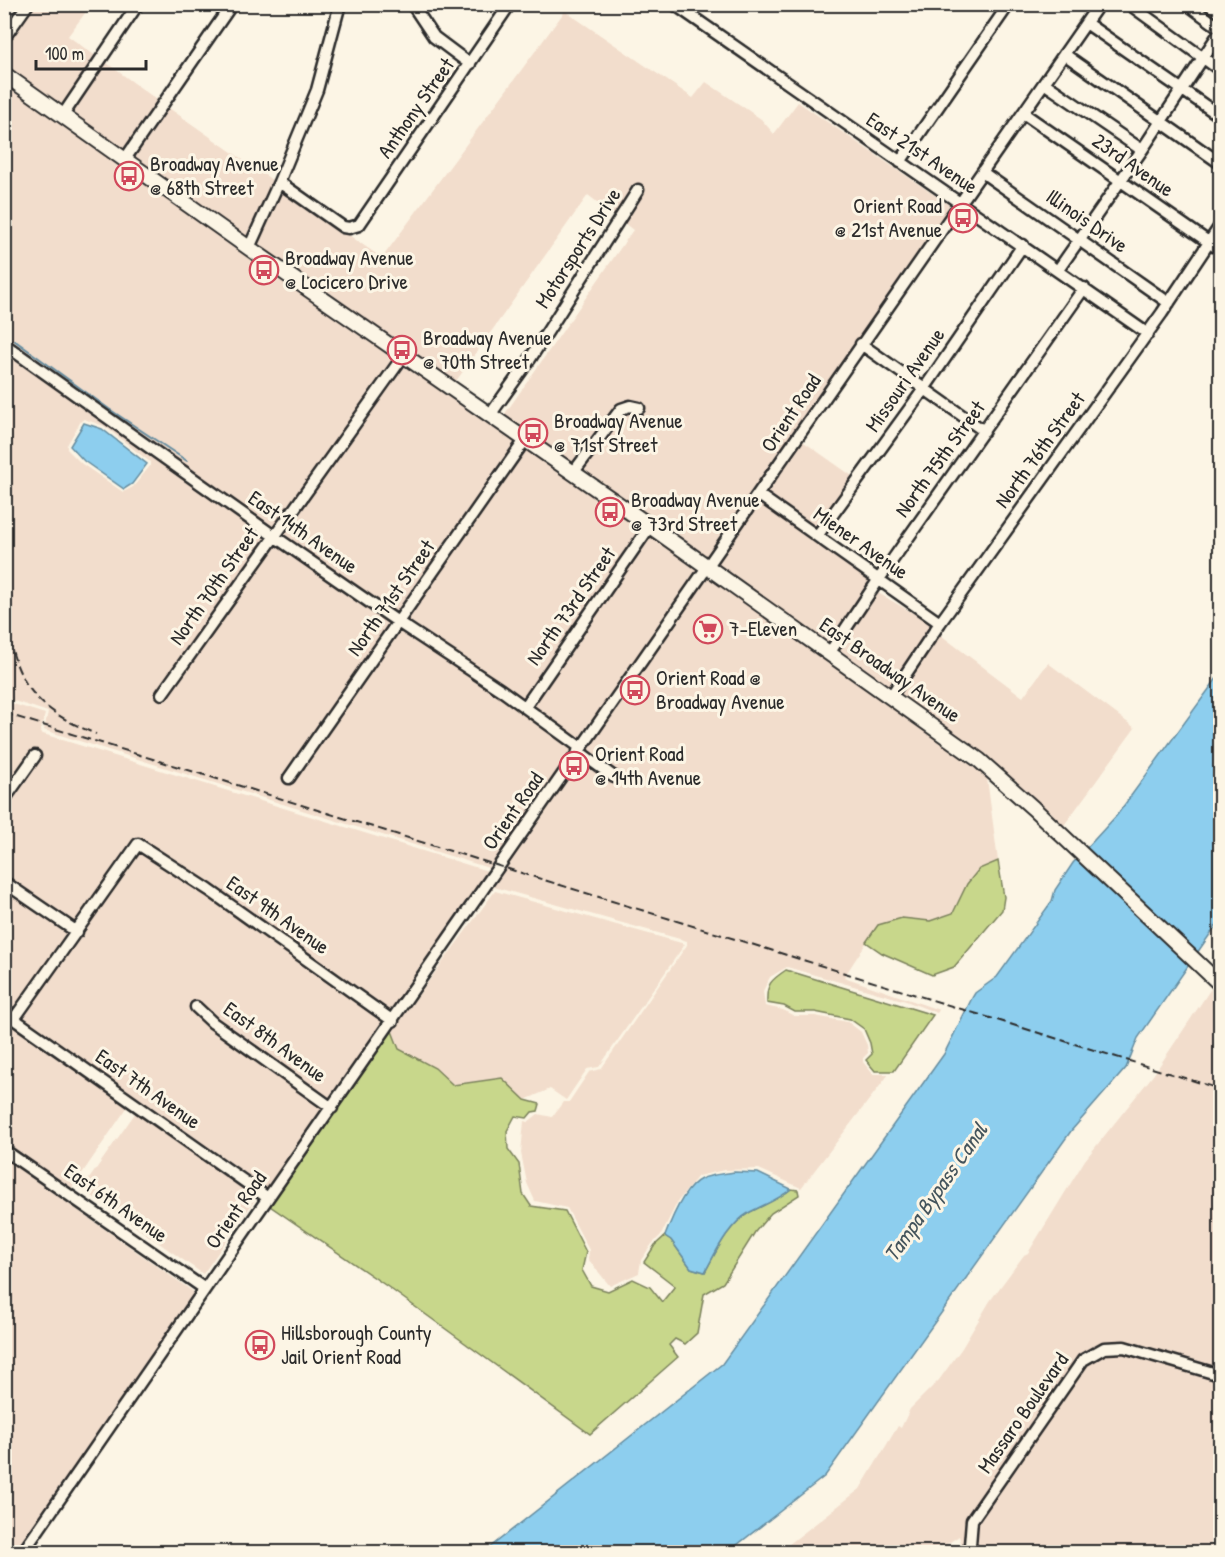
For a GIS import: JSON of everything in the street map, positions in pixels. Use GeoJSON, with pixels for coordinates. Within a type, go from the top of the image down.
{"type":"FeatureCollection","features":[{"type":"Feature","properties":{"kind":"main road","name":"East Broadway Avenue"},"geometry":{"type":"LineString","coordinates":[[4,74],[249,248],[830,652],[979,760],[1221,984]]}},
{"type":"Feature","properties":{"kind":"street"},"geometry":{"type":"LineString","coordinates":[[4,38],[28,4]]}},
{"type":"Feature","properties":{"kind":"street"},"geometry":{"type":"LineString","coordinates":[[63,115],[138,4]]}},
{"type":"Feature","properties":{"kind":"street"},"geometry":{"type":"LineString","coordinates":[[125,159],[232,4]]}},
{"type":"Feature","properties":{"kind":"street"},"geometry":{"type":"LineString","coordinates":[[249,248],[279,182],[316,90],[340,4]]}},
{"type":"Feature","properties":{"kind":"street"},"geometry":{"type":"LineString","coordinates":[[412,4],[434,37],[470,64]]}},
{"type":"Feature","properties":{"kind":"street","name":"Anthony Street"},"geometry":{"type":"LineString","coordinates":[[279,182],[343,227],[358,225],[510,4]]}},
{"type":"Feature","properties":{"kind":"street","name":"East 21st Avenue"},"geometry":{"type":"LineString","coordinates":[[674,4],[1148,334]]}},
{"type":"Feature","properties":{"kind":"street"},"geometry":{"type":"LineString","coordinates":[[900,162],[1010,4]]}},
{"type":"Feature","properties":{"kind":"street","name":"Orient Road"},"geometry":{"type":"LineString","coordinates":[[23,1552],[1099,4]]}},
{"type":"Feature","properties":{"kind":"street"},"geometry":{"type":"LineString","coordinates":[[1129,4],[1221,70]]}},
{"type":"Feature","properties":{"kind":"street"},"geometry":{"type":"LineString","coordinates":[[1058,270],[1142,150],[1221,30],[1187,4]]}},
{"type":"Feature","properties":{"kind":"street"},"geometry":{"type":"LineString","coordinates":[[1086,23],[1221,116]]}},
{"type":"Feature","properties":{"kind":"street"},"geometry":{"type":"LineString","coordinates":[[1064,54],[1221,163]]}},
{"type":"Feature","properties":{"kind":"street"},"geometry":{"type":"LineString","coordinates":[[1044,83],[1142,150]]}},
{"type":"Feature","properties":{"kind":"street","name":"23rd Avenue"},"geometry":{"type":"LineString","coordinates":[[1023,113],[1221,250]]}},
{"type":"Feature","properties":{"kind":"street","name":"Illinois Drive"},"geometry":{"type":"LineString","coordinates":[[982,172],[1169,303]]}},
{"type":"Feature","properties":{"kind":"street","name":"Motorsports Drive"},"geometry":{"type":"LineString","coordinates":[[490,415],[530,359],[638,190]]}},
{"type":"Feature","properties":{"kind":"street","name":"North 76th Street"},"geometry":{"type":"LineString","coordinates":[[891,696],[940,622],[1148,334],[1221,226]]}},
{"type":"Feature","properties":{"kind":"street","name":"Missouri Avenue"},"geometry":{"type":"LineString","coordinates":[[817,536],[924,389],[1023,245]]}},
{"type":"Feature","properties":{"kind":"street","name":"North 75th Street"},"geometry":{"type":"LineString","coordinates":[[830,652],[1084,288]]}},
{"type":"Feature","properties":{"kind":"street","name":"East 14th Avenue"},"geometry":{"type":"LineString","coordinates":[[4,344],[274,536],[525,707],[614,777]]}},
{"type":"Feature","properties":{"kind":"street"},"geometry":{"type":"LineString","coordinates":[[861,344],[984,431]]}},
{"type":"Feature","properties":{"kind":"street","name":"North 70th Street"},"geometry":{"type":"LineString","coordinates":[[162,694],[404,355]]}},
{"type":"Feature","properties":{"kind":"street"},"geometry":{"type":"LineString","coordinates":[[573,473],[621,409],[630,406],[639,408]]}},
{"type":"Feature","properties":{"kind":"street","name":"North 71st Street"},"geometry":{"type":"LineString","coordinates":[[289,778],[525,440]]}},
{"type":"Feature","properties":{"kind":"street","name":"Miener Avenue"},"geometry":{"type":"LineString","coordinates":[[759,495],[940,622]]}},
{"type":"Feature","properties":{"kind":"street","name":"North 73rd Street"},"geometry":{"type":"LineString","coordinates":[[525,707],[650,526]]}},
{"type":"Feature","properties":{"kind":"street"},"geometry":{"type":"LineString","coordinates":[[4,800],[35,756]]}},
{"type":"Feature","properties":{"kind":"street","name":"East 9th Avenue"},"geometry":{"type":"LineString","coordinates":[[77,932],[138,844],[209,890],[393,1021]]}},
{"type":"Feature","properties":{"kind":"street"},"geometry":{"type":"LineString","coordinates":[[4,882],[77,932],[14,1019]]}},
{"type":"Feature","properties":{"kind":"street","name":"East 8th Avenue"},"geometry":{"type":"LineString","coordinates":[[196,1007],[213,1023],[332,1108]]}},
{"type":"Feature","properties":{"kind":"street","name":"East 7th Avenue"},"geometry":{"type":"LineString","coordinates":[[4,1012],[268,1198]]}},
{"type":"Feature","properties":{"kind":"street","name":"East 6th Avenue"},"geometry":{"type":"LineString","coordinates":[[4,1150],[205,1289]]}},
{"type":"Feature","properties":{"kind":"street","name":"Massaro Boulevard"},"geometry":{"type":"LineString","coordinates":[[975,1552],[970,1545],[972,1520],[1083,1360],[1104,1348],[1124,1347],[1221,1375]]}},
{"type":"Feature","properties":{"kind":"shaded area"},"geometry":{"type":"Polygon","coordinates":[[[32,5],[91,5],[68,36],[97,57],[62,109],[5,69],[5,45],[32,5]]]}},
{"type":"Feature","properties":{"kind":"shaded area"},"geometry":{"type":"Polygon","coordinates":[[[565,11],[693,98],[706,82],[761,119],[774,134],[798,102],[952,207],[708,562],[578,472],[623,413],[629,410],[641,413],[644,406],[631,402],[572,468],[502,418],[633,230],[588,195],[454,384],[254,247],[281,188],[382,258],[565,11]]]}},
{"type":"Feature","properties":{"kind":"shaded area"},"geometry":{"type":"Polygon","coordinates":[[[104,61],[160,102],[125,153],[68,113],[104,61]]]}},
{"type":"Feature","properties":{"kind":"shaded area"},"geometry":{"type":"Polygon","coordinates":[[[4,79],[399,356],[273,530],[5,339],[4,79]]]}},
{"type":"Feature","properties":{"kind":"shaded area"},"geometry":{"type":"Polygon","coordinates":[[[166,106],[275,182],[248,242],[131,157],[166,106]]]}},
{"type":"Feature","properties":{"kind":"shaded area"},"geometry":{"type":"Polygon","coordinates":[[[4,349],[269,537],[156,695],[162,699],[275,541],[393,623],[284,779],[290,784],[399,627],[498,693],[575,749],[492,869],[44,730],[48,712],[5,698],[4,349]],[[84,419],[67,445],[67,449],[82,464],[123,492],[133,487],[150,466],[150,462],[104,426],[84,419]]]}},
{"type":"Feature","properties":{"kind":"shaded area"},"geometry":{"type":"Polygon","coordinates":[[[405,360],[520,442],[397,616],[280,534],[405,360]]]}},
{"type":"Feature","properties":{"kind":"shaded area"},"geometry":{"type":"Polygon","coordinates":[[[801,440],[855,478],[817,530],[764,494],[801,440]]]}},
{"type":"Feature","properties":{"kind":"shaded area"},"geometry":{"type":"Polygon","coordinates":[[[526,446],[644,528],[524,702],[404,621],[526,446]]]}},
{"type":"Feature","properties":{"kind":"shaded area"},"geometry":{"type":"Polygon","coordinates":[[[760,501],[873,580],[829,647],[714,566],[760,501]]]}},
{"type":"Feature","properties":{"kind":"shaded area"},"geometry":{"type":"Polygon","coordinates":[[[651,532],[703,569],[580,742],[530,706],[651,532]]]}},
{"type":"Feature","properties":{"kind":"shaded area"},"geometry":{"type":"Polygon","coordinates":[[[709,573],[986,771],[998,861],[979,869],[967,884],[953,913],[930,921],[902,918],[878,925],[844,977],[939,1010],[937,1013],[906,1001],[787,967],[770,977],[763,991],[765,1006],[783,1010],[794,1016],[815,1016],[848,1022],[861,1032],[867,1045],[868,1053],[863,1058],[863,1062],[873,1074],[889,1074],[801,1188],[759,1169],[724,1170],[698,1176],[678,1201],[661,1235],[641,1260],[639,1273],[610,1286],[588,1259],[589,1250],[567,1208],[535,1201],[527,1183],[521,1153],[524,1121],[528,1122],[538,1114],[552,1117],[563,1102],[569,1102],[589,1072],[601,1069],[687,945],[687,941],[494,887],[438,963],[579,757],[614,782],[619,776],[584,750],[709,573]]]}},
{"type":"Feature","properties":{"kind":"shaded area"},"geometry":{"type":"Polygon","coordinates":[[[880,585],[878,593],[934,625],[890,691],[835,651],[880,585]]]}},
{"type":"Feature","properties":{"kind":"shaded area"},"geometry":{"type":"Polygon","coordinates":[[[938,633],[1023,697],[1048,663],[1135,728],[1062,828],[896,695],[938,633]]]}},
{"type":"Feature","properties":{"kind":"shaded area"},"geometry":{"type":"Polygon","coordinates":[[[4,701],[45,714],[40,733],[494,873],[385,1018],[267,1188],[135,1096],[72,1188],[5,1143],[4,701]]]}},
{"type":"Feature","properties":{"kind":"shaded area"},"geometry":{"type":"Polygon","coordinates":[[[495,891],[685,944],[599,1067],[587,1069],[566,1100],[550,1089],[525,1100],[502,1078],[453,1085],[435,1068],[398,1049],[392,1031],[495,891]]]}},
{"type":"Feature","properties":{"kind":"shaded area"},"geometry":{"type":"Polygon","coordinates":[[[1214,984],[1220,990],[1220,1370],[1126,1343],[1081,1356],[969,1518],[970,1552],[964,1552],[959,1536],[935,1552],[779,1552],[860,1489],[898,1426],[901,1428],[910,1409],[939,1380],[962,1348],[990,1301],[1024,1255],[1028,1253],[1085,1160],[1154,1074],[1214,984]]]}},
{"type":"Feature","properties":{"kind":"shaded area"},"geometry":{"type":"Polygon","coordinates":[[[136,1112],[257,1197],[203,1274],[82,1189],[136,1112]]]}},
{"type":"Feature","properties":{"kind":"shaded area"},"geometry":{"type":"Polygon","coordinates":[[[4,1158],[195,1293],[17,1552],[4,1552],[4,1158]]]}},
{"type":"Feature","properties":{"kind":"shaded area"},"geometry":{"type":"Polygon","coordinates":[[[1123,1351],[1220,1379],[1220,1552],[979,1552],[974,1543],[976,1521],[1085,1363],[1105,1352],[1123,1351]]]}},
{"type":"Feature","properties":{"kind":"green space"},"geometry":{"type":"Polygon","coordinates":[[[998,861],[1004,897],[1002,910],[954,967],[932,975],[882,953],[866,942],[878,925],[902,918],[930,921],[953,913],[967,884],[979,869],[998,861]]]}},
{"type":"Feature","properties":{"kind":"green space"},"geometry":{"type":"Polygon","coordinates":[[[786,970],[933,1015],[894,1071],[875,1071],[866,1060],[872,1054],[864,1029],[850,1019],[815,1012],[795,1012],[784,1006],[767,1003],[770,983],[786,970]]]}},
{"type":"Feature","properties":{"kind":"green space"},"geometry":{"type":"Polygon","coordinates":[[[392,1031],[399,1049],[435,1068],[453,1085],[502,1078],[525,1100],[540,1104],[538,1111],[532,1112],[527,1118],[515,1116],[507,1131],[508,1149],[519,1164],[523,1194],[531,1206],[565,1211],[586,1252],[582,1270],[591,1286],[608,1291],[633,1279],[650,1287],[662,1302],[675,1286],[644,1262],[655,1245],[665,1236],[671,1240],[691,1268],[705,1272],[724,1239],[742,1217],[791,1189],[798,1190],[799,1195],[771,1213],[755,1232],[723,1283],[704,1294],[697,1333],[685,1344],[675,1339],[669,1345],[678,1357],[590,1434],[388,1287],[270,1206],[392,1031]]]}},
{"type":"Feature","properties":{"kind":"water"},"geometry":{"type":"Polygon","coordinates":[[[84,423],[102,429],[147,464],[132,484],[124,489],[84,461],[70,446],[84,423]]]}},
{"type":"Feature","properties":{"kind":"water","name":"Tampa Bypass Canal"},"geometry":{"type":"Polygon","coordinates":[[[1220,674],[1220,920],[1138,1038],[1126,1068],[1071,1131],[825,1476],[728,1552],[484,1552],[722,1364],[944,1054],[975,993],[997,977],[1052,901],[1055,890],[1073,863],[1117,815],[1220,674]]]}},
{"type":"Feature","properties":{"kind":"water"},"geometry":{"type":"Polygon","coordinates":[[[734,1172],[758,1173],[791,1189],[742,1217],[724,1239],[705,1272],[691,1268],[671,1240],[665,1236],[671,1221],[684,1196],[695,1183],[709,1176],[734,1172]]]}},
{"type":"Feature","properties":{"kind":"waterway"},"geometry":{"type":"LineString","coordinates":[[14,340],[109,409],[187,461]]}},
{"type":"Feature","properties":{"kind":"railway"},"geometry":{"type":"LineString","coordinates":[[7,625],[17,665],[24,681],[34,694],[60,716],[96,734]]}},
{"type":"Feature","properties":{"kind":"railway"},"geometry":{"type":"LineString","coordinates":[[4,713],[1220,1089]]}},
{"type":"Feature","properties":{"kind":"place","name":"Broadway Avenue @ 68th Street"},"geometry":{"type":"Point","coordinates":[129,176]}},
{"type":"Feature","properties":{"kind":"place","name":"Orient Road @ 21st Avenue"},"geometry":{"type":"Point","coordinates":[963,218]}},
{"type":"Feature","properties":{"kind":"place","name":"Broadway Avenue @ Locicero Drive"},"geometry":{"type":"Point","coordinates":[264,270]}},
{"type":"Feature","properties":{"kind":"place","name":"Broadway Avenue @ 70th Street"},"geometry":{"type":"Point","coordinates":[402,350]}},
{"type":"Feature","properties":{"kind":"place","name":"Broadway Avenue @ 71st Street"},"geometry":{"type":"Point","coordinates":[533,433]}},
{"type":"Feature","properties":{"kind":"place","name":"Broadway Avenue @ 73rd Street"},"geometry":{"type":"Point","coordinates":[610,512]}},
{"type":"Feature","properties":{"kind":"place","name":"7-Eleven"},"geometry":{"type":"Point","coordinates":[708,629]}},
{"type":"Feature","properties":{"kind":"place","name":"Orient Road @ Broadway Avenue"},"geometry":{"type":"Point","coordinates":[635,690]}},
{"type":"Feature","properties":{"kind":"place","name":"Orient Road @ 14th Avenue"},"geometry":{"type":"Point","coordinates":[574,766]}},
{"type":"Feature","properties":{"kind":"place","name":"Hillsborough County Jail Orient Road"},"geometry":{"type":"Point","coordinates":[260,1345]}}]}
